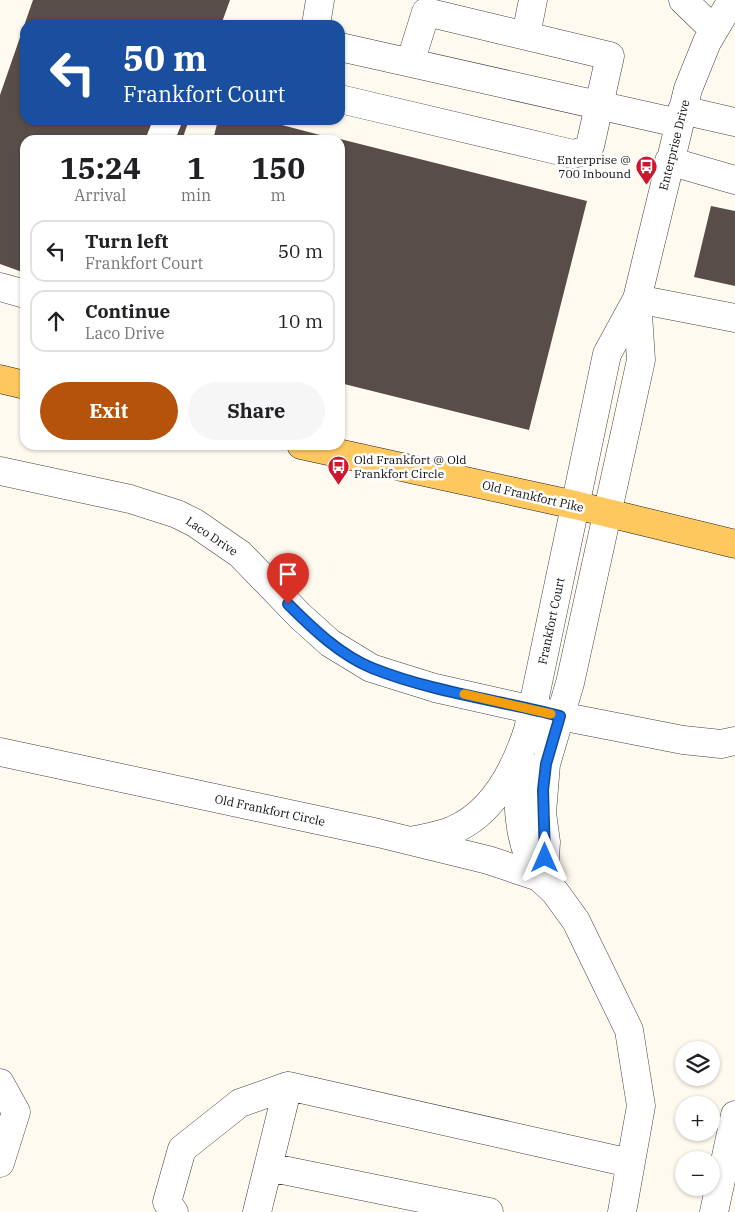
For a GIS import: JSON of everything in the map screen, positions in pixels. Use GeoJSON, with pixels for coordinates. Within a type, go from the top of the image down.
{"type":"FeatureCollection","features":[{"type":"Feature","properties":{"kind":"main road"},"geometry":{"type":"LineString","coordinates":[[0,379],[20,384]]}},
{"type":"Feature","properties":{"kind":"main road","name":"Old Frankfort Pike"},"geometry":{"type":"LineString","coordinates":[[324,450],[575,505],[735,544]]}},
{"type":"Feature","properties":{"kind":"street"},"geometry":{"type":"LineString","coordinates":[[317,20],[320,0]]}},
{"type":"Feature","properties":{"kind":"street"},"geometry":{"type":"LineString","coordinates":[[526,35],[533,0]]}},
{"type":"Feature","properties":{"kind":"street"},"geometry":{"type":"LineString","coordinates":[[683,0],[714,30]]}},
{"type":"Feature","properties":{"kind":"street","name":"Enterprise Drive"},"geometry":{"type":"LineString","coordinates":[[575,505],[607,354],[637,298],[688,89],[714,30],[732,0]]}},
{"type":"Feature","properties":{"kind":"street"},"geometry":{"type":"LineString","coordinates":[[345,100],[573,154],[584,152],[590,146],[610,56],[526,35],[428,6],[410,63]]}},
{"type":"Feature","properties":{"kind":"street"},"geometry":{"type":"LineString","coordinates":[[345,48],[600,104],[680,117],[735,122]]}},
{"type":"Feature","properties":{"kind":"street"},"geometry":{"type":"LineString","coordinates":[[669,162],[735,180]]}},
{"type":"Feature","properties":{"kind":"street"},"geometry":{"type":"LineString","coordinates":[[0,287],[20,293]]}},
{"type":"Feature","properties":{"kind":"street"},"geometry":{"type":"LineString","coordinates":[[637,298],[735,318]]}},
{"type":"Feature","properties":{"kind":"street","name":"Enterprise Drive"},"geometry":{"type":"LineString","coordinates":[[607,513],[641,360],[637,298]]}},
{"type":"Feature","properties":{"kind":"street","name":"Laco Drive"},"geometry":{"type":"LineString","coordinates":[[0,471],[130,499],[177,514],[195,523],[240,554],[300,616],[330,643],[371,668],[435,688],[532,709]]}},
{"type":"Feature","properties":{"kind":"street","name":"Frankfort Court"},"geometry":{"type":"LineString","coordinates":[[520,755],[532,709],[575,505]]}},
{"type":"Feature","properties":{"kind":"street"},"geometry":{"type":"LineString","coordinates":[[539,877],[546,850],[542,814],[546,764],[570,683],[607,513]]}},
{"type":"Feature","properties":{"kind":"street"},"geometry":{"type":"LineString","coordinates":[[532,709],[683,740],[721,744],[735,741]]}},
{"type":"Feature","properties":{"kind":"street","name":"Old Frankfort Circle"},"geometry":{"type":"LineString","coordinates":[[0,752],[411,841],[495,862],[539,877]]}},
{"type":"Feature","properties":{"kind":"street"},"geometry":{"type":"LineString","coordinates":[[411,841],[453,830],[488,806],[520,755]]}},
{"type":"Feature","properties":{"kind":"street","name":"Old Frankfort Circle"},"geometry":{"type":"LineString","coordinates":[[520,755],[518,785],[521,833],[528,859],[539,877],[555,892],[576,921],[629,1030],[641,1106],[622,1212]]}},
{"type":"Feature","properties":{"kind":"street"},"geometry":{"type":"LineString","coordinates":[[0,1083],[16,1112],[0,1163]]}},
{"type":"Feature","properties":{"kind":"street"},"geometry":{"type":"LineString","coordinates":[[174,1212],[167,1202],[182,1149],[240,1103],[288,1086],[630,1163]]}},
{"type":"Feature","properties":{"kind":"street"},"geometry":{"type":"LineString","coordinates":[[257,1212],[288,1086]]}},
{"type":"Feature","properties":{"kind":"street"},"geometry":{"type":"LineString","coordinates":[[714,1212],[735,1115]]}},
{"type":"Feature","properties":{"kind":"street"},"geometry":{"type":"LineString","coordinates":[[268,1167],[489,1212]]}},
{"type":"Feature","properties":{"kind":"building"},"geometry":{"type":"Polygon","coordinates":[[[33,0],[230,0],[223,20],[26,20],[33,0]]]}},
{"type":"Feature","properties":{"kind":"building"},"geometry":{"type":"Polygon","coordinates":[[[20,37],[20,125],[187,125],[184,135],[20,135],[20,271],[0,264],[0,95],[20,37]]]}},
{"type":"Feature","properties":{"kind":"building"},"geometry":{"type":"Polygon","coordinates":[[[217,125],[282,125],[320,135],[214,135],[217,125]]]}},
{"type":"Feature","properties":{"kind":"building"},"geometry":{"type":"Polygon","coordinates":[[[345,140],[587,201],[529,430],[345,384],[345,140]]]}},
{"type":"Feature","properties":{"kind":"building"},"geometry":{"type":"Polygon","coordinates":[[[711,206],[735,211],[735,286],[694,277],[711,206]]]}},
{"type":"Feature","properties":{"kind":"slow traffic"},"geometry":{"type":"LineString","coordinates":[[464,694],[551,714]]}},
{"type":"Feature","properties":{"kind":"place","name":"Enterprise @ 700 Inbound"},"geometry":{"type":"Point","coordinates":[647,185]}},
{"type":"Feature","properties":{"kind":"place","name":"Old Frankfort @ Old Frankfort Circle"},"geometry":{"type":"Point","coordinates":[338,485]}},
{"type":"Feature","properties":{"kind":"route"},"geometry":{"type":"LineString","coordinates":[[288,604],[330,643],[371,668],[435,688],[560,716],[546,764],[543,790],[542,814],[546,842],[545,858]]}}]}
